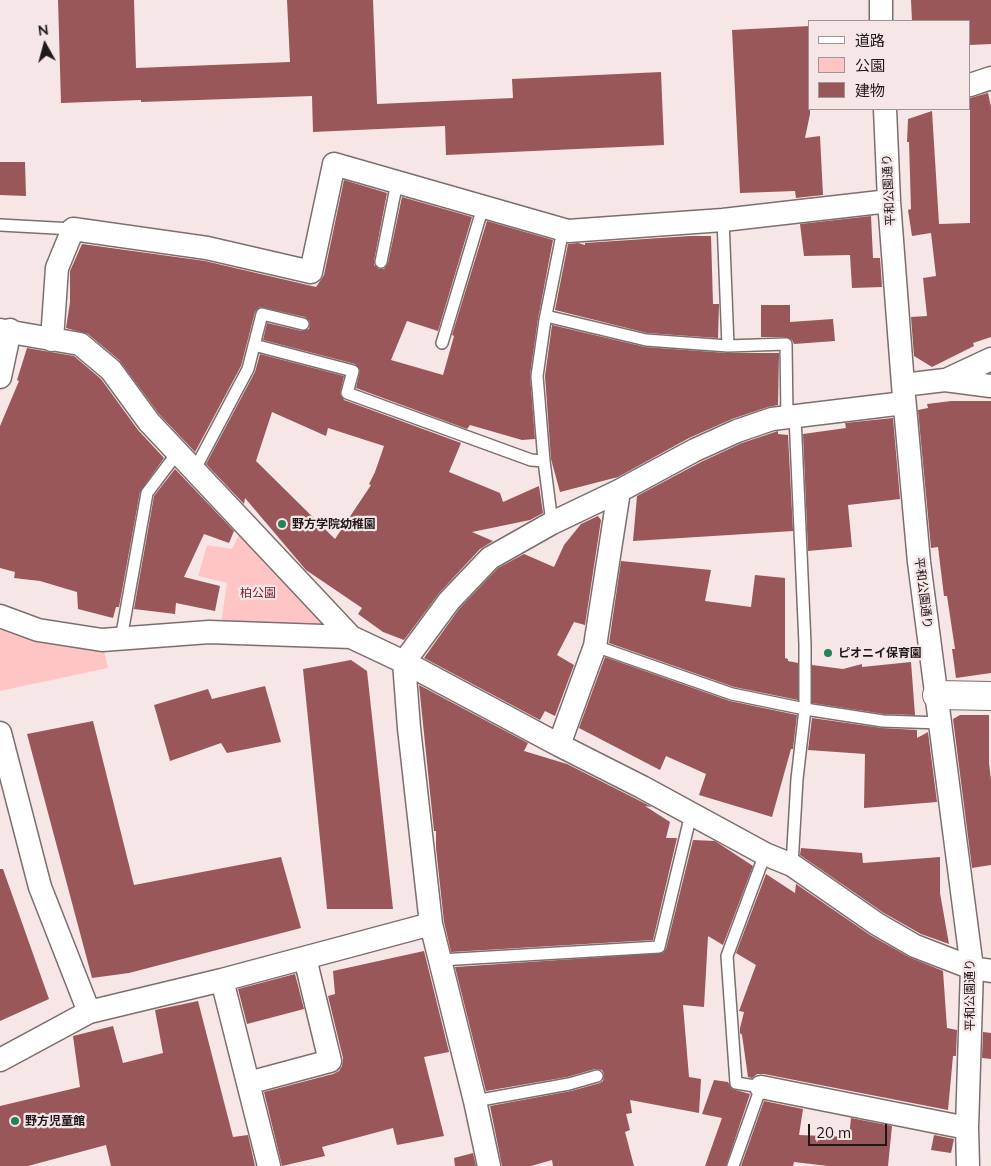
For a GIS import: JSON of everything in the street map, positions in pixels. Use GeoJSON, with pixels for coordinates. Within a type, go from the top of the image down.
{"type":"FeatureCollection","features":[{"type":"Feature","properties":{"kind":"street"},"geometry":{"type":"LineString","coordinates":[[880,0],[881,20]]}},
{"type":"Feature","properties":{"kind":"street"},"geometry":{"type":"LineString","coordinates":[[971,85],[991,78]]}},
{"type":"Feature","properties":{"kind":"street","name":"平和公園通り"},"geometry":{"type":"LineString","coordinates":[[890,110],[889,201],[919,562],[940,723],[981,969],[967,1128],[968,1166]]}},
{"type":"Feature","properties":{"kind":"street"},"geometry":{"type":"LineString","coordinates":[[52,340],[58,268],[73,229],[208,248],[311,272],[334,164],[568,231],[723,220],[889,201]]}},
{"type":"Feature","properties":{"kind":"street"},"geometry":{"type":"LineString","coordinates":[[0,377],[5,330],[36,338],[80,344],[111,370],[149,422],[351,636],[404,662],[765,854],[792,865],[877,924],[915,946],[981,969]]}},
{"type":"Feature","properties":{"kind":"street"},"geometry":{"type":"LineString","coordinates":[[489,1166],[475,1101],[430,924],[409,728],[404,662],[449,601],[490,558],[552,523],[619,491],[695,450],[737,431],[772,419],[904,394],[945,380],[991,359]]}},
{"type":"Feature","properties":{"kind":"street"},"geometry":{"type":"LineString","coordinates":[[945,380],[991,386]]}},
{"type":"Feature","properties":{"kind":"street"},"geometry":{"type":"LineString","coordinates":[[559,745],[594,646],[619,491]]}},
{"type":"Feature","properties":{"kind":"street"},"geometry":{"type":"LineString","coordinates":[[0,616],[38,630],[102,640],[209,632],[351,636]]}},
{"type":"Feature","properties":{"kind":"street"},"geometry":{"type":"LineString","coordinates":[[937,695],[991,696]]}},
{"type":"Feature","properties":{"kind":"street"},"geometry":{"type":"LineString","coordinates":[[0,733],[40,887],[89,1012]]}},
{"type":"Feature","properties":{"kind":"street"},"geometry":{"type":"LineString","coordinates":[[0,1060],[89,1012],[222,980],[430,924]]}},
{"type":"Feature","properties":{"kind":"street"},"geometry":{"type":"LineString","coordinates":[[248,1083],[330,1061],[305,958]]}},
{"type":"Feature","properties":{"kind":"street"},"geometry":{"type":"LineString","coordinates":[[222,980],[269,1166]]}},
{"type":"Feature","properties":{"kind":"street"},"geometry":{"type":"LineString","coordinates":[[761,1088],[967,1128]]}},
{"type":"Feature","properties":{"kind":"lane"},"geometry":{"type":"LineString","coordinates":[[381,262],[397,182]]}},
{"type":"Feature","properties":{"kind":"lane"},"geometry":{"type":"LineString","coordinates":[[442,343],[483,207]]}},
{"type":"Feature","properties":{"kind":"lane"},"geometry":{"type":"LineString","coordinates":[[723,220],[728,346]]}},
{"type":"Feature","properties":{"kind":"lane"},"geometry":{"type":"LineString","coordinates":[[0,226],[73,229]]}},
{"type":"Feature","properties":{"kind":"lane"},"geometry":{"type":"LineString","coordinates":[[552,523],[544,460],[537,376],[546,316],[563,230]]}},
{"type":"Feature","properties":{"kind":"lane"},"geometry":{"type":"LineString","coordinates":[[195,469],[248,369],[262,314],[303,324]]}},
{"type":"Feature","properties":{"kind":"lane"},"geometry":{"type":"LineString","coordinates":[[546,316],[646,340],[728,346],[786,344],[805,644],[805,709],[797,779],[792,865]]}},
{"type":"Feature","properties":{"kind":"lane"},"geometry":{"type":"LineString","coordinates":[[254,345],[353,371],[347,393],[531,460],[544,460]]}},
{"type":"Feature","properties":{"kind":"lane"},"geometry":{"type":"LineString","coordinates":[[121,639],[147,493],[178,452]]}},
{"type":"Feature","properties":{"kind":"lane"},"geometry":{"type":"LineString","coordinates":[[594,646],[732,694],[805,709],[883,721],[940,723]]}},
{"type":"Feature","properties":{"kind":"lane"},"geometry":{"type":"LineString","coordinates":[[440,960],[659,947],[692,814]]}},
{"type":"Feature","properties":{"kind":"lane"},"geometry":{"type":"LineString","coordinates":[[733,1166],[761,1088],[736,1083],[727,956],[765,854]]}},
{"type":"Feature","properties":{"kind":"lane"},"geometry":{"type":"LineString","coordinates":[[475,1101],[569,1084],[597,1076]]}},
{"type":"Feature","properties":{"kind":"green space","name":"柏公園"},"geometry":{"type":"Polygon","coordinates":[[[241,530],[328,620],[324,628],[221,623],[227,583],[198,576],[207,545],[232,549],[241,530]]]}},
{"type":"Feature","properties":{"kind":"green space"},"geometry":{"type":"Polygon","coordinates":[[[5,627],[35,641],[104,651],[108,668],[0,691],[0,631],[5,627]]]}},
{"type":"Feature","properties":{"kind":"building"},"geometry":{"type":"Polygon","coordinates":[[[58,0],[134,0],[136,68],[290,62],[287,0],[373,0],[377,104],[513,98],[512,79],[661,72],[664,145],[446,155],[445,126],[313,132],[312,96],[61,103],[58,0]]]}},
{"type":"Feature","properties":{"kind":"building"},"geometry":{"type":"Polygon","coordinates":[[[911,0],[991,0],[991,44],[971,45],[971,20],[912,20],[911,0]]]}},
{"type":"Feature","properties":{"kind":"building"},"geometry":{"type":"Polygon","coordinates":[[[808,26],[808,110],[810,110],[810,114],[805,138],[820,136],[823,195],[796,198],[795,191],[740,193],[732,30],[808,26]]]}},
{"type":"Feature","properties":{"kind":"building"},"geometry":{"type":"Polygon","coordinates":[[[988,93],[991,107],[991,337],[973,343],[974,346],[932,367],[914,356],[911,317],[927,316],[923,278],[936,276],[931,233],[912,236],[908,210],[911,209],[909,142],[907,142],[908,119],[932,111],[939,224],[970,223],[971,98],[988,93]]]}},
{"type":"Feature","properties":{"kind":"building"},"geometry":{"type":"Polygon","coordinates":[[[0,162],[25,162],[26,196],[0,195],[0,162]]]}},
{"type":"Feature","properties":{"kind":"building"},"geometry":{"type":"Polygon","coordinates":[[[344,180],[387,193],[374,261],[374,265],[379,269],[384,269],[388,263],[402,197],[472,217],[438,331],[407,321],[391,360],[443,375],[454,336],[452,335],[487,221],[553,240],[538,319],[530,375],[535,439],[522,440],[470,425],[467,429],[356,388],[360,370],[355,364],[263,340],[267,323],[302,331],[309,329],[310,322],[305,317],[260,307],[255,312],[241,366],[195,452],[159,414],[119,360],[88,334],[66,328],[70,302],[70,271],[82,244],[205,261],[316,287],[324,275],[344,180]]]}},
{"type":"Feature","properties":{"kind":"building"},"geometry":{"type":"Polygon","coordinates":[[[871,216],[873,258],[880,258],[882,287],[852,288],[850,255],[804,256],[800,224],[871,216]]]}},
{"type":"Feature","properties":{"kind":"building"},"geometry":{"type":"Polygon","coordinates":[[[711,236],[713,304],[719,304],[718,338],[647,333],[555,310],[568,244],[578,243],[585,245],[585,243],[711,236]]]}},
{"type":"Feature","properties":{"kind":"building"},"geometry":{"type":"Polygon","coordinates":[[[761,305],[790,305],[790,322],[833,319],[835,341],[794,344],[792,340],[786,337],[761,337],[761,305]]]}},
{"type":"Feature","properties":{"kind":"building"},"geometry":{"type":"Polygon","coordinates":[[[552,325],[645,347],[727,353],[779,353],[778,405],[732,419],[689,438],[618,477],[560,492],[551,459],[545,376],[552,325]]]}},
{"type":"Feature","properties":{"kind":"building"},"geometry":{"type":"Polygon","coordinates":[[[27,348],[74,356],[101,379],[138,430],[164,458],[140,492],[119,607],[116,607],[113,618],[78,609],[77,592],[40,581],[14,578],[15,572],[0,568],[0,426],[19,381],[17,380],[27,348]]]}},
{"type":"Feature","properties":{"kind":"building"},"geometry":{"type":"Polygon","coordinates":[[[260,354],[344,376],[340,394],[344,400],[461,443],[449,472],[500,493],[503,502],[539,486],[543,513],[530,520],[472,532],[493,541],[480,549],[440,592],[404,640],[383,632],[358,614],[362,608],[306,570],[245,498],[244,504],[206,464],[255,372],[260,354]],[[272,412],[256,461],[335,539],[371,485],[369,484],[384,446],[328,428],[326,436],[272,412]]]}},
{"type":"Feature","properties":{"kind":"building"},"geometry":{"type":"Polygon","coordinates":[[[951,401],[991,401],[991,673],[956,678],[952,649],[955,649],[947,596],[944,596],[938,547],[931,548],[918,410],[928,408],[927,404],[951,401]]]}},
{"type":"Feature","properties":{"kind":"building"},"geometry":{"type":"Polygon","coordinates":[[[893,418],[900,499],[848,505],[852,547],[808,551],[803,434],[846,428],[845,423],[893,418]]]}},
{"type":"Feature","properties":{"kind":"building"},"geometry":{"type":"Polygon","coordinates":[[[778,431],[778,434],[788,435],[793,531],[633,541],[637,496],[701,462],[742,443],[778,431]]]}},
{"type":"Feature","properties":{"kind":"building"},"geometry":{"type":"Polygon","coordinates":[[[175,469],[234,531],[229,543],[204,534],[184,577],[220,586],[215,611],[176,603],[175,614],[134,609],[154,496],[175,469]]]}},
{"type":"Feature","properties":{"kind":"building"},"geometry":{"type":"Polygon","coordinates":[[[598,516],[601,520],[585,625],[574,622],[557,655],[574,665],[555,716],[545,711],[540,720],[424,658],[459,609],[498,568],[524,554],[554,567],[564,545],[581,524],[598,516]]]}},
{"type":"Feature","properties":{"kind":"building"},"geometry":{"type":"Polygon","coordinates":[[[621,561],[711,570],[705,601],[751,607],[755,575],[785,578],[785,658],[788,661],[798,663],[798,700],[734,687],[609,643],[621,561]]]}},
{"type":"Feature","properties":{"kind":"building"},"geometry":{"type":"Polygon","coordinates":[[[605,657],[730,701],[797,715],[793,749],[791,749],[772,817],[699,795],[706,774],[666,756],[660,770],[579,728],[605,657]]]}},
{"type":"Feature","properties":{"kind":"building"},"geometry":{"type":"Polygon","coordinates":[[[351,660],[367,671],[393,909],[327,909],[303,669],[351,660]]]}},
{"type":"Feature","properties":{"kind":"building"},"geometry":{"type":"Polygon","coordinates":[[[911,662],[915,715],[884,714],[812,703],[812,665],[843,669],[862,664],[862,667],[911,662]]]}},
{"type":"Feature","properties":{"kind":"building"},"geometry":{"type":"Polygon","coordinates":[[[419,685],[528,743],[524,751],[567,764],[652,807],[645,806],[670,822],[666,838],[677,838],[653,940],[451,952],[444,922],[436,831],[434,831],[419,685]]]}},
{"type":"Feature","properties":{"kind":"building"},"geometry":{"type":"Polygon","coordinates":[[[265,686],[281,742],[227,753],[221,743],[170,761],[154,705],[208,689],[212,699],[265,686]]]}},
{"type":"Feature","properties":{"kind":"building"},"geometry":{"type":"Polygon","coordinates":[[[960,715],[989,715],[991,865],[972,868],[953,719],[960,715]]]}},
{"type":"Feature","properties":{"kind":"building"},"geometry":{"type":"Polygon","coordinates":[[[812,718],[882,728],[917,730],[917,738],[928,732],[937,802],[864,808],[865,754],[808,750],[812,718]]]}},
{"type":"Feature","properties":{"kind":"building"},"geometry":{"type":"Polygon","coordinates":[[[93,721],[134,885],[281,857],[301,928],[129,973],[92,978],[27,734],[93,721]]]}},
{"type":"Feature","properties":{"kind":"building"},"geometry":{"type":"Polygon","coordinates":[[[693,840],[715,841],[753,866],[723,945],[708,936],[704,1007],[683,1005],[689,1077],[701,1079],[699,1113],[630,1100],[632,1113],[626,1114],[630,1130],[625,1132],[634,1166],[553,1166],[552,1160],[531,1166],[502,1166],[490,1106],[571,1091],[600,1083],[603,1081],[604,1074],[602,1070],[595,1069],[567,1077],[486,1091],[455,967],[663,953],[666,949],[693,840]]]}},
{"type":"Feature","properties":{"kind":"building"},"geometry":{"type":"Polygon","coordinates":[[[801,848],[862,853],[863,863],[940,857],[940,893],[949,944],[921,934],[884,913],[800,855],[801,848]]]}},
{"type":"Feature","properties":{"kind":"building"},"geometry":{"type":"Polygon","coordinates":[[[0,869],[3,869],[49,999],[0,1021],[0,869]]]}},
{"type":"Feature","properties":{"kind":"building"},"geometry":{"type":"Polygon","coordinates":[[[766,874],[795,893],[796,884],[870,935],[909,957],[943,971],[947,1028],[957,1030],[956,1056],[953,1056],[948,1110],[764,1074],[757,1074],[752,1078],[748,1077],[742,1035],[740,1033],[744,1012],[739,1011],[756,965],[736,953],[766,874]]]}},
{"type":"Feature","properties":{"kind":"building"},"geometry":{"type":"Polygon","coordinates":[[[424,951],[449,1052],[424,1057],[444,1136],[397,1145],[393,1128],[322,1147],[325,1156],[282,1166],[264,1092],[333,1074],[339,1071],[342,1066],[343,1058],[328,996],[335,994],[333,971],[424,951]]]}},
{"type":"Feature","properties":{"kind":"building"},"geometry":{"type":"Polygon","coordinates":[[[295,974],[304,1009],[247,1024],[238,989],[295,974]]]}},
{"type":"Feature","properties":{"kind":"building"},"geometry":{"type":"Polygon","coordinates":[[[198,1001],[233,1137],[248,1135],[255,1166],[111,1166],[106,1145],[28,1166],[0,1166],[0,1106],[80,1087],[73,1036],[113,1026],[123,1063],[163,1053],[155,1010],[198,1001]]]}},
{"type":"Feature","properties":{"kind":"building"},"geometry":{"type":"Polygon","coordinates":[[[983,1032],[991,1033],[991,1059],[982,1058],[983,1032]]]}},
{"type":"Feature","properties":{"kind":"building"},"geometry":{"type":"Polygon","coordinates":[[[714,1080],[728,1082],[732,1089],[750,1094],[726,1166],[705,1166],[722,1118],[702,1114],[714,1080]]]}},
{"type":"Feature","properties":{"kind":"building"},"geometry":{"type":"Polygon","coordinates":[[[764,1101],[803,1109],[799,1135],[849,1137],[851,1118],[892,1126],[888,1166],[828,1166],[794,1162],[793,1166],[741,1166],[764,1101]]]}},
{"type":"Feature","properties":{"kind":"building"},"geometry":{"type":"Polygon","coordinates":[[[934,1135],[954,1139],[951,1153],[931,1150],[934,1135]]]}},
{"type":"Feature","properties":{"kind":"building"},"geometry":{"type":"Polygon","coordinates":[[[473,1153],[476,1166],[455,1166],[454,1158],[473,1153]]]}},
{"type":"Feature","properties":{"kind":"place","name":"野方学院幼稚園"},"geometry":{"type":"Point","coordinates":[282,524]}},
{"type":"Feature","properties":{"kind":"place","name":"ピオニイ保育園"},"geometry":{"type":"Point","coordinates":[828,653]}},
{"type":"Feature","properties":{"kind":"place","name":"野方児童館"},"geometry":{"type":"Point","coordinates":[15,1121]}}]}
